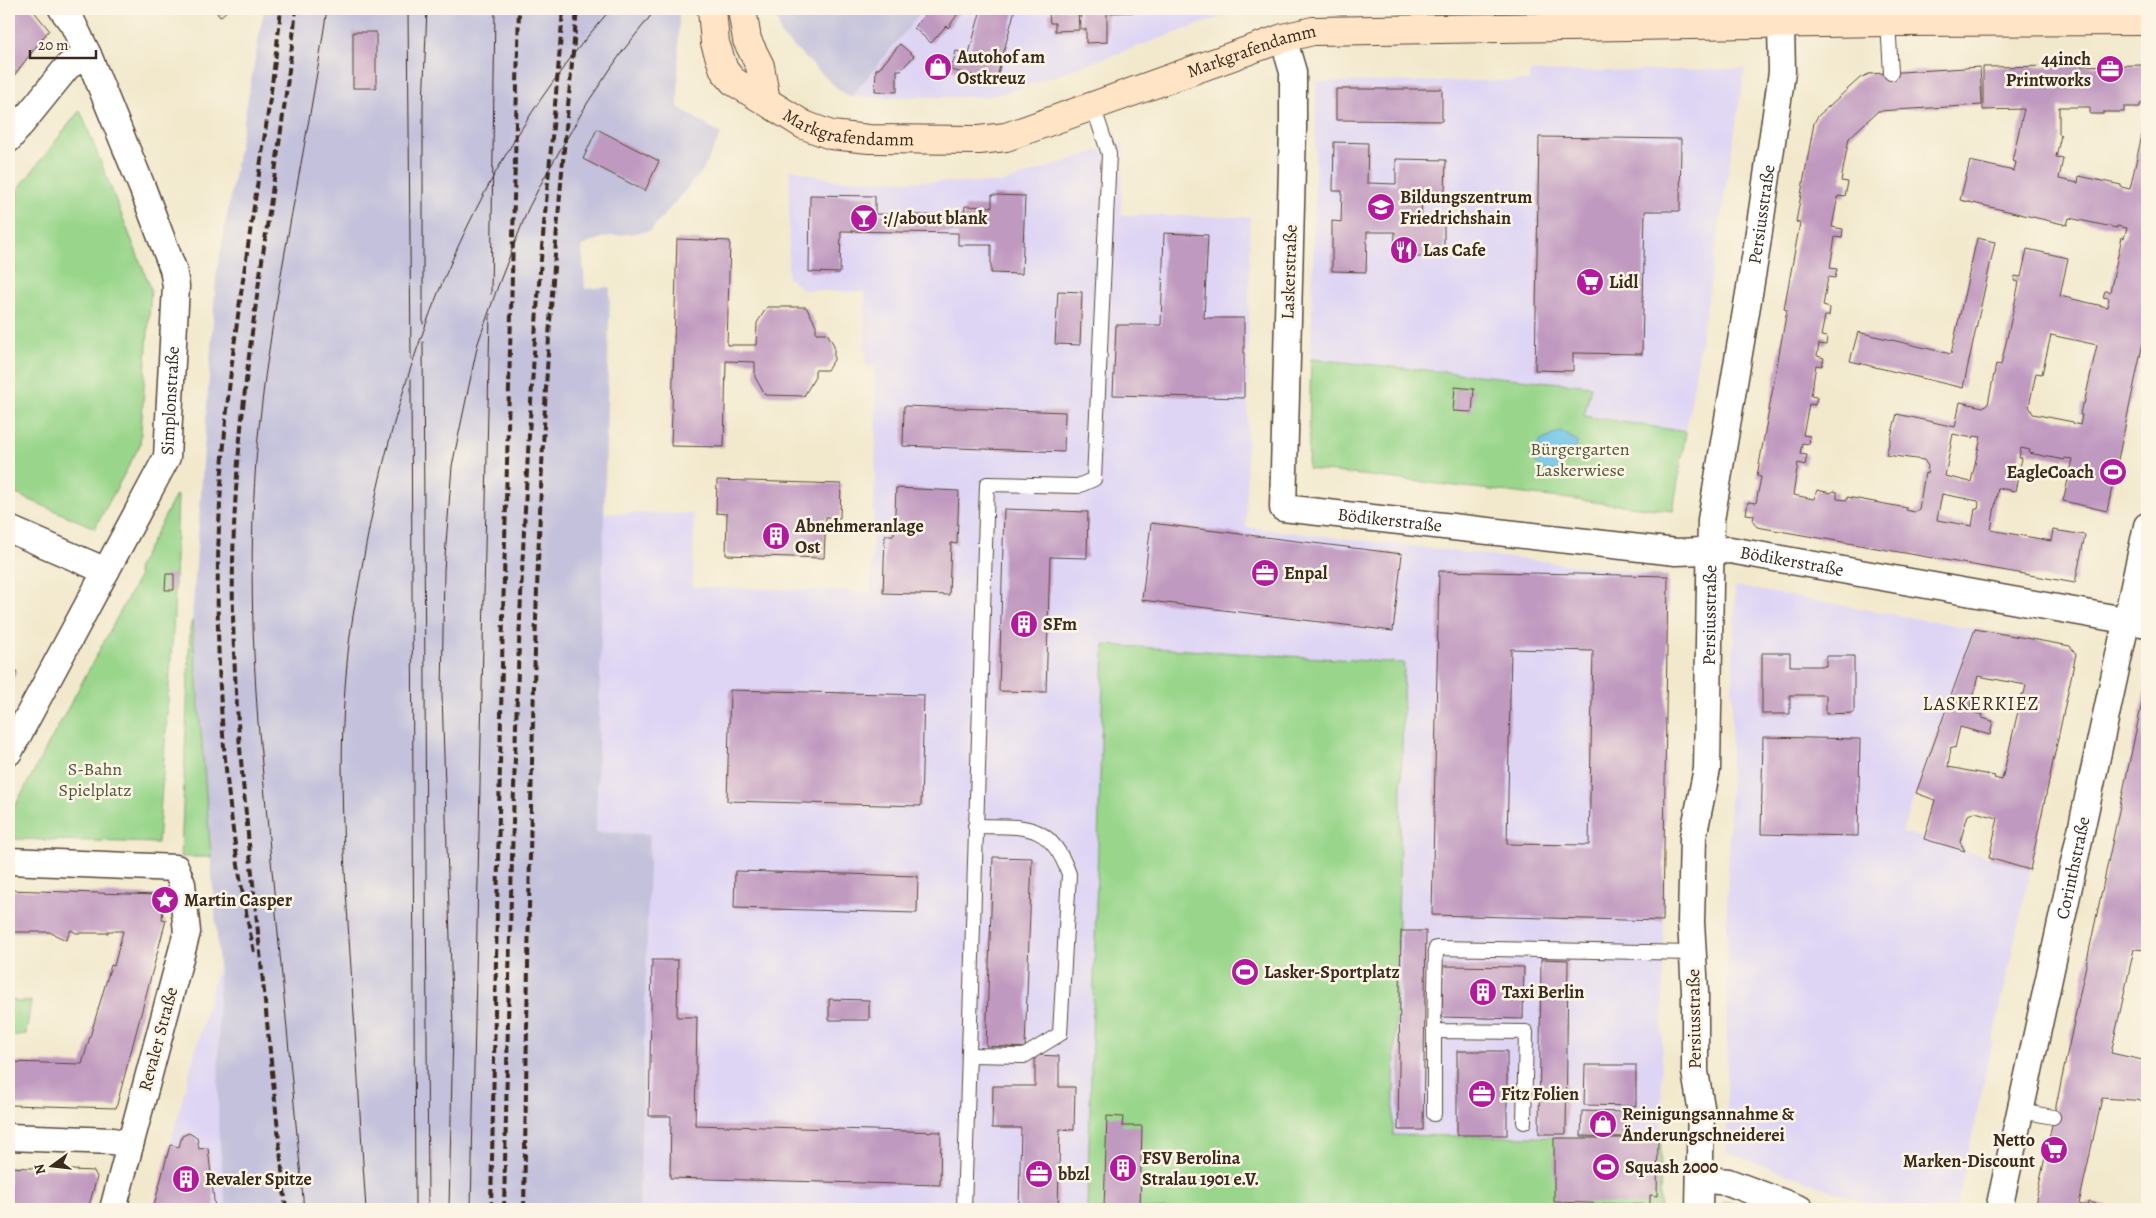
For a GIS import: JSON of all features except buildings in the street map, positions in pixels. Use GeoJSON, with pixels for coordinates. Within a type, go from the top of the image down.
{"type":"FeatureCollection","features":[{"type":"Feature","properties":{"kind":"main road","name":"Markgrafendamm"},"geometry":{"type":"LineString","coordinates":[[712,9],[715,43],[724,70],[733,81],[766,100],[790,118],[816,130],[846,138],[870,139],[992,139],[1023,132],[1283,38],[1323,30],[1888,22],[2147,21]]}},
{"type":"Feature","properties":{"kind":"main road"},"geometry":{"type":"LineString","coordinates":[[742,9],[747,40],[760,66],[766,100]]}},
{"type":"Feature","properties":{"kind":"street","name":"Simplonstraße"},"geometry":{"type":"LineString","coordinates":[[9,752],[167,457],[176,286],[173,269],[146,196],[88,55],[73,24],[62,9]]}},
{"type":"Feature","properties":{"kind":"street","name":"Persiusstraße"},"geometry":{"type":"LineString","coordinates":[[1699,1209],[1701,1107],[1695,1072],[1695,992],[1691,922],[1693,837],[1708,769],[1711,520],[1754,261],[1781,80],[1781,25]]}},
{"type":"Feature","properties":{"kind":"street","name":"Laskerstraße"},"geometry":{"type":"LineString","coordinates":[[1283,38],[1293,72],[1283,508]]}},
{"type":"Feature","properties":{"kind":"street"},"geometry":{"type":"LineString","coordinates":[[9,139],[68,66],[88,55]]}},
{"type":"Feature","properties":{"kind":"street","name":"Bödikerstraße"},"geometry":{"type":"LineString","coordinates":[[1283,508],[1676,552],[1737,552],[2137,622]]}},
{"type":"Feature","properties":{"kind":"street","name":"Corinthstraße"},"geometry":{"type":"LineString","coordinates":[[1999,1209],[2137,622],[2147,526]]}},
{"type":"Feature","properties":{"kind":"street"},"geometry":{"type":"LineString","coordinates":[[9,530],[106,571]]}},
{"type":"Feature","properties":{"kind":"street","name":"Revaler Straße"},"geometry":{"type":"LineString","coordinates":[[9,861],[176,868],[182,884],[187,932],[114,1209]]}},
{"type":"Feature","properties":{"kind":"street"},"geometry":{"type":"LineString","coordinates":[[9,1137],[113,1141],[130,1145]]}},
{"type":"Feature","properties":{"kind":"street"},"geometry":{"type":"LineString","coordinates":[[1700,1179],[1728,1182],[1800,1209]]}},
{"type":"Feature","properties":{"kind":"lane"},"geometry":{"type":"LineString","coordinates":[[1888,22],[1891,73]]}},
{"type":"Feature","properties":{"kind":"lane"},"geometry":{"type":"LineString","coordinates":[[964,1209],[975,826],[988,484],[1078,486],[1094,479],[1109,154],[1093,106]]}},
{"type":"Feature","properties":{"kind":"lane"},"geometry":{"type":"LineString","coordinates":[[969,1055],[1024,1056],[1060,1034],[1069,874],[1055,844],[1027,827],[975,826]]}},
{"type":"Feature","properties":{"kind":"lane"},"geometry":{"type":"LineString","coordinates":[[1434,1114],[1436,948],[1692,953]]}},
{"type":"Feature","properties":{"kind":"lane"},"geometry":{"type":"LineString","coordinates":[[1434,1031],[1526,1032],[1524,1122]]}},
{"type":"Feature","properties":{"kind":"lane"},"geometry":{"type":"LineString","coordinates":[[2021,1111],[2053,1117]]}},
{"type":"Feature","properties":{"kind":"shaded area"},"geometry":{"type":"Polygon","coordinates":[[[264,9],[679,9],[678,107],[721,134],[703,170],[650,231],[604,237],[582,246],[585,289],[610,287],[596,832],[650,834],[639,1209],[226,1209],[218,1127],[219,963],[192,621],[216,277],[264,9]]]}},
{"type":"Feature","properties":{"kind":"shaded area"},"geometry":{"type":"Polygon","coordinates":[[[775,9],[924,9],[851,97],[839,90],[781,35],[775,9]]]}},
{"type":"Feature","properties":{"kind":"shaded area"},"geometry":{"type":"Polygon","coordinates":[[[924,9],[1244,9],[1005,93],[984,97],[851,97],[924,9]]]}},
{"type":"Feature","properties":{"kind":"shaded area"},"geometry":{"type":"Polygon","coordinates":[[[1745,69],[1686,432],[1584,416],[1591,386],[1311,359],[1317,82],[1529,81],[1530,72],[1745,69]]]}},
{"type":"Feature","properties":{"kind":"shaded area"},"geometry":{"type":"Polygon","coordinates":[[[1124,142],[1121,215],[1250,217],[1246,527],[1668,576],[1661,1139],[1393,1135],[1403,663],[1104,645],[1087,1209],[639,1209],[650,835],[596,832],[604,513],[694,514],[693,587],[871,592],[876,444],[875,366],[866,365],[865,292],[804,290],[788,278],[790,169],[833,180],[1002,183],[1124,142]]]}},
{"type":"Feature","properties":{"kind":"shaded area"},"geometry":{"type":"Polygon","coordinates":[[[1735,586],[1975,629],[1902,832],[2030,870],[1956,1209],[1882,1209],[1727,1152],[1727,915],[1735,586]]]}},
{"type":"Feature","properties":{"kind":"shaded area"},"geometry":{"type":"Polygon","coordinates":[[[219,963],[218,1127],[226,1209],[153,1209],[219,963]]]}},
{"type":"Feature","properties":{"kind":"green space"},"geometry":{"type":"Polygon","coordinates":[[[80,110],[151,289],[140,445],[95,528],[9,491],[9,201],[80,110]]]}},
{"type":"Feature","properties":{"kind":"green space","name":"Bürgergarten Laskerwiese"},"geometry":{"type":"Polygon","coordinates":[[[1311,359],[1591,386],[1584,416],[1686,432],[1673,511],[1308,469],[1311,359]]]}},
{"type":"Feature","properties":{"kind":"green space","name":"S-Bahn Spielplatz"},"geometry":{"type":"Polygon","coordinates":[[[176,495],[178,495],[174,615],[158,843],[14,839],[16,835],[9,831],[9,817],[139,577],[137,569],[176,495]]]}},
{"type":"Feature","properties":{"kind":"green space"},"geometry":{"type":"Polygon","coordinates":[[[192,621],[211,857],[181,857],[190,628],[192,621]]]}},
{"type":"Feature","properties":{"kind":"green space","name":"Lasker-Sportplatz"},"geometry":{"type":"Polygon","coordinates":[[[1104,645],[1404,663],[1393,1135],[1661,1139],[1660,1209],[1087,1209],[1104,645]]]}},
{"type":"Feature","properties":{"kind":"green space"},"geometry":{"type":"Polygon","coordinates":[[[9,998],[18,1002],[31,1001],[26,1034],[9,1036],[9,998]]]}},
{"type":"Feature","properties":{"kind":"green space"},"geometry":{"type":"Polygon","coordinates":[[[1723,1201],[1730,1202],[1751,1209],[1723,1209],[1723,1201]]]}},
{"type":"Feature","properties":{"kind":"water"},"geometry":{"type":"Polygon","coordinates":[[[1561,431],[1578,442],[1571,459],[1563,464],[1559,471],[1543,470],[1530,457],[1541,441],[1561,431]]]}},
{"type":"Feature","properties":{"kind":"tram line"},"geometry":{"type":"LineString","coordinates":[[304,1209],[258,722],[254,648],[252,538],[256,464],[265,374],[327,9]]}},
{"type":"Feature","properties":{"kind":"tram line"},"geometry":{"type":"LineString","coordinates":[[408,9],[411,359]]}},
{"type":"Feature","properties":{"kind":"tram line"},"geometry":{"type":"LineString","coordinates":[[423,324],[423,105],[427,9]]}},
{"type":"Feature","properties":{"kind":"tram line"},"geometry":{"type":"LineString","coordinates":[[491,294],[495,9]]}},
{"type":"Feature","properties":{"kind":"tram line"},"geometry":{"type":"LineString","coordinates":[[366,1209],[345,874],[342,790],[342,748],[348,649],[366,545],[381,472],[401,400],[424,329],[452,260],[485,193],[522,128],[564,67],[611,9]]}},
{"type":"Feature","properties":{"kind":"tram line"},"geometry":{"type":"LineString","coordinates":[[449,1209],[453,1029],[442,695],[444,570],[452,466],[478,343],[528,209],[588,102],[622,52],[656,9]]}},
{"type":"Feature","properties":{"kind":"tram line"},"geometry":{"type":"LineString","coordinates":[[471,1209],[490,314]]}},
{"type":"Feature","properties":{"kind":"tram line"},"geometry":{"type":"LineString","coordinates":[[423,342],[428,1209]]}},
{"type":"Feature","properties":{"kind":"tram line"},"geometry":{"type":"LineString","coordinates":[[411,379],[415,1209]]}},
{"type":"Feature","properties":{"kind":"railway"},"geometry":{"type":"LineString","coordinates":[[254,952],[242,890],[225,763],[218,635],[218,571],[224,444],[235,335],[275,63],[281,9]]}},
{"type":"Feature","properties":{"kind":"railway"},"geometry":{"type":"LineString","coordinates":[[286,1209],[241,763],[234,643],[233,563],[241,424],[296,9]]}},
{"type":"Feature","properties":{"kind":"railway"},"geometry":{"type":"LineString","coordinates":[[491,1209],[503,616],[519,9]]}},
{"type":"Feature","properties":{"kind":"railway"},"geometry":{"type":"LineString","coordinates":[[504,1209],[514,789],[527,475],[539,279],[563,9]]}},
{"type":"Feature","properties":{"kind":"railway"},"geometry":{"type":"LineString","coordinates":[[524,1209],[531,790],[537,580],[553,279],[577,9]]}},
{"type":"Feature","properties":{"kind":"place","name":"Autohof am Ostkreuz"},"geometry":{"type":"Point","coordinates":[938,67]}},
{"type":"Feature","properties":{"kind":"place","name":"44inch Printworks"},"geometry":{"type":"Point","coordinates":[2110,69]}},
{"type":"Feature","properties":{"kind":"place","name":"Bildungszentrum Friedrichshain"},"geometry":{"type":"Point","coordinates":[1381,207]}},
{"type":"Feature","properties":{"kind":"place","name":"://about blank"},"geometry":{"type":"Point","coordinates":[864,218]}},
{"type":"Feature","properties":{"kind":"place","name":"Las Cafe"},"geometry":{"type":"Point","coordinates":[1404,250]}},
{"type":"Feature","properties":{"kind":"place","name":"Lidl"},"geometry":{"type":"Point","coordinates":[1590,282]}},
{"type":"Feature","properties":{"kind":"place","name":"EagleCoach"},"geometry":{"type":"Point","coordinates":[2113,472]}},
{"type":"Feature","properties":{"kind":"place","name":"Abnehmeranlage Ost"},"geometry":{"type":"Point","coordinates":[776,536]}},
{"type":"Feature","properties":{"kind":"place","name":"Enpal"},"geometry":{"type":"Point","coordinates":[1265,573]}},
{"type":"Feature","properties":{"kind":"place","name":"SFm"},"geometry":{"type":"Point","coordinates":[1024,624]}},
{"type":"Feature","properties":{"kind":"place","name":"Martin Casper"},"geometry":{"type":"Point","coordinates":[165,900]}},
{"type":"Feature","properties":{"kind":"place","name":"Lasker-Sportplatz"},"geometry":{"type":"Point","coordinates":[1245,972]}},
{"type":"Feature","properties":{"kind":"place","name":"Taxi Berlin"},"geometry":{"type":"Point","coordinates":[1483,992]}},
{"type":"Feature","properties":{"kind":"place","name":"Fitz Folien"},"geometry":{"type":"Point","coordinates":[1482,1094]}},
{"type":"Feature","properties":{"kind":"place","name":"Reinigungsannahme & Änderungschneiderei"},"geometry":{"type":"Point","coordinates":[1603,1124]}},
{"type":"Feature","properties":{"kind":"place","name":"Netto Marken-Discount"},"geometry":{"type":"Point","coordinates":[2054,1150]}},
{"type":"Feature","properties":{"kind":"place","name":"Squash 2000"},"geometry":{"type":"Point","coordinates":[1606,1167]}},
{"type":"Feature","properties":{"kind":"place","name":"FSV Berolina Stralau 1901 e.V."},"geometry":{"type":"Point","coordinates":[1123,1168]}},
{"type":"Feature","properties":{"kind":"place","name":"bbzl"},"geometry":{"type":"Point","coordinates":[1039,1174]}},
{"type":"Feature","properties":{"kind":"place","name":"Revaler Spitze"},"geometry":{"type":"Point","coordinates":[186,1179]}},
{"type":"Feature","properties":{"kind":"district","name":"LASKERKIEZ"},"geometry":{"type":"Point","coordinates":[1981,704]}}]}
